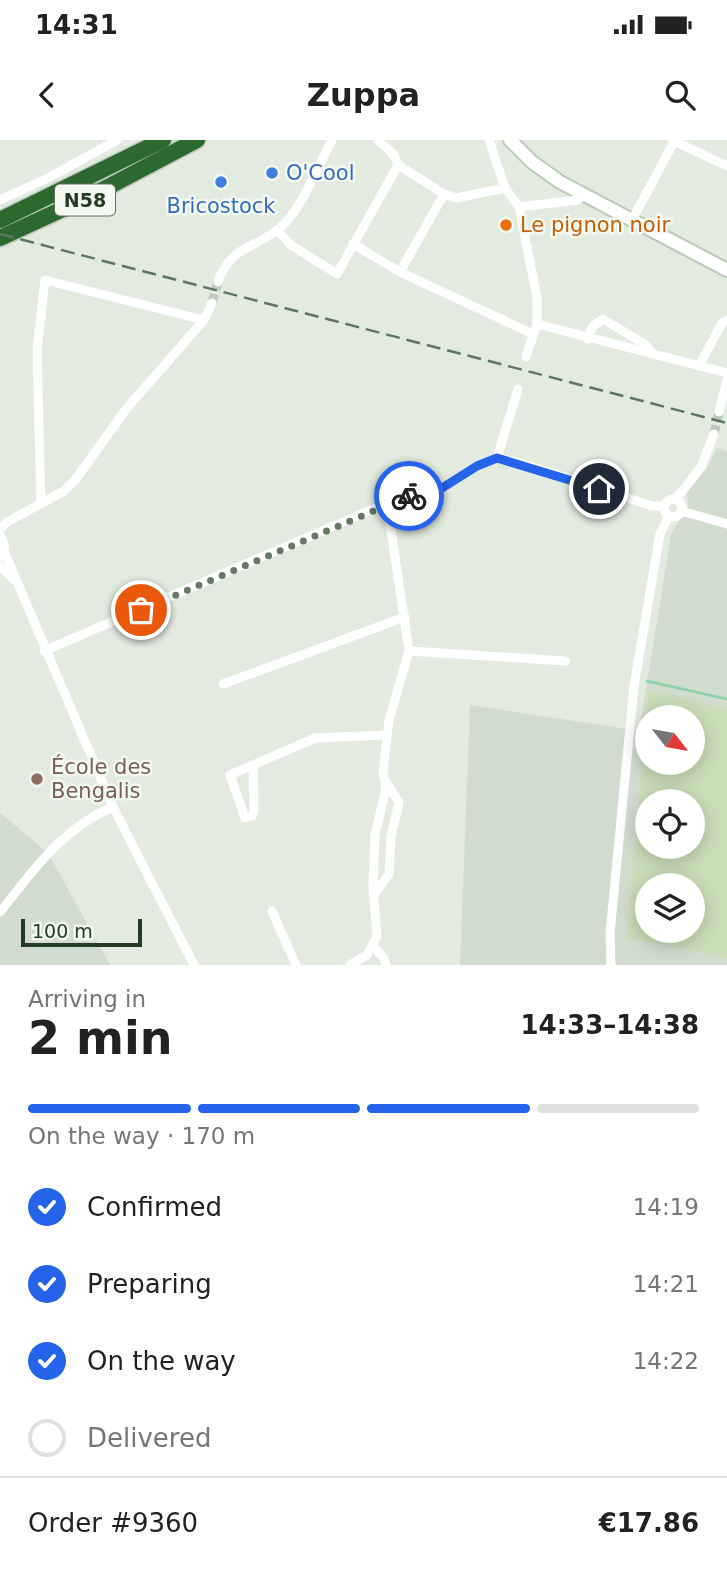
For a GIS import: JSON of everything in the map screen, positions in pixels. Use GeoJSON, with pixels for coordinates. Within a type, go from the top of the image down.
{"type":"FeatureCollection","features":[{"type":"Feature","properties":{"kind":"highway","name":"N58"},"geometry":{"type":"LineString","coordinates":[[0,220],[163,140]]}},
{"type":"Feature","properties":{"kind":"highway","name":"N58"},"geometry":{"type":"LineString","coordinates":[[0,238],[168,158],[197,140]]}},
{"type":"Feature","properties":{"kind":"highway"},"geometry":{"type":"LineString","coordinates":[[168,158],[207,140]]}},
{"type":"Feature","properties":{"kind":"main road"},"geometry":{"type":"LineString","coordinates":[[510,140],[540,168],[584,195],[727,270]]}},
{"type":"Feature","properties":{"kind":"street"},"geometry":{"type":"LineString","coordinates":[[0,200],[50,177],[117,140]]}},
{"type":"Feature","properties":{"kind":"street"},"geometry":{"type":"LineString","coordinates":[[218,282],[224,264],[234,254],[277,230],[291,215],[332,140]]}},
{"type":"Feature","properties":{"kind":"street"},"geometry":{"type":"LineString","coordinates":[[378,140],[394,155],[398,165],[444,194],[456,198],[505,188]]}},
{"type":"Feature","properties":{"kind":"street"},"geometry":{"type":"LineString","coordinates":[[489,140],[505,188],[519,207],[532,259],[537,324],[526,357]]}},
{"type":"Feature","properties":{"kind":"street"},"geometry":{"type":"LineString","coordinates":[[632,220],[674,141],[727,166]]}},
{"type":"Feature","properties":{"kind":"street"},"geometry":{"type":"LineString","coordinates":[[277,230],[291,245],[337,274],[398,165]]}},
{"type":"Feature","properties":{"kind":"street"},"geometry":{"type":"LineString","coordinates":[[400,272],[444,194]]}},
{"type":"Feature","properties":{"kind":"street"},"geometry":{"type":"LineString","coordinates":[[519,207],[576,200],[584,195]]}},
{"type":"Feature","properties":{"kind":"street"},"geometry":{"type":"LineString","coordinates":[[353,244],[400,272],[533,334]]}},
{"type":"Feature","properties":{"kind":"street"},"geometry":{"type":"LineString","coordinates":[[41,504],[37,350],[45,280],[204,320]]}},
{"type":"Feature","properties":{"kind":"street"},"geometry":{"type":"LineString","coordinates":[[0,529],[75,480],[127,408],[204,320],[212,303]]}},
{"type":"Feature","properties":{"kind":"street"},"geometry":{"type":"LineString","coordinates":[[587,339],[593,326],[603,319],[646,345],[653,355]]}},
{"type":"Feature","properties":{"kind":"street"},"geometry":{"type":"LineString","coordinates":[[699,366],[722,323],[727,320]]}},
{"type":"Feature","properties":{"kind":"street"},"geometry":{"type":"LineString","coordinates":[[537,324],[727,373]]}},
{"type":"Feature","properties":{"kind":"street"},"geometry":{"type":"LineString","coordinates":[[719,412],[727,380]]}},
{"type":"Feature","properties":{"kind":"street"},"geometry":{"type":"LineString","coordinates":[[497,458],[518,389]]}},
{"type":"Feature","properties":{"kind":"street"},"geometry":{"type":"LineString","coordinates":[[676,499],[701,467],[714,434]]}},
{"type":"Feature","properties":{"kind":"street"},"geometry":{"type":"LineString","coordinates":[[44,650],[387,503],[442,488],[477,466],[497,458],[521,463],[652,506],[664,506],[670,499],[676,499],[681,504],[681,511],[675,517],[669,516]]}},
{"type":"Feature","properties":{"kind":"street"},"geometry":{"type":"LineString","coordinates":[[374,895],[388,876],[398,797],[386,782],[383,772],[387,735],[409,652],[387,503]]}},
{"type":"Feature","properties":{"kind":"street"},"geometry":{"type":"LineString","coordinates":[[664,506],[669,516]]}},
{"type":"Feature","properties":{"kind":"street"},"geometry":{"type":"LineString","coordinates":[[681,511],[727,524]]}},
{"type":"Feature","properties":{"kind":"street"},"geometry":{"type":"LineString","coordinates":[[611,965],[610,933],[634,686],[660,534],[669,516]]}},
{"type":"Feature","properties":{"kind":"street"},"geometry":{"type":"LineString","coordinates":[[0,535],[4,540],[2,554],[113,807],[194,965]]}},
{"type":"Feature","properties":{"kind":"street"},"geometry":{"type":"LineString","coordinates":[[0,566],[17,583]]}},
{"type":"Feature","properties":{"kind":"street"},"geometry":{"type":"LineString","coordinates":[[223,684],[404,617]]}},
{"type":"Feature","properties":{"kind":"street"},"geometry":{"type":"LineString","coordinates":[[409,652],[565,662]]}},
{"type":"Feature","properties":{"kind":"street"},"geometry":{"type":"LineString","coordinates":[[253,766],[254,811],[252,816],[245,818],[230,775],[315,738],[387,735]]}},
{"type":"Feature","properties":{"kind":"street"},"geometry":{"type":"LineString","coordinates":[[350,965],[365,962],[378,929],[373,873],[375,835],[386,782]]}},
{"type":"Feature","properties":{"kind":"street"},"geometry":{"type":"LineString","coordinates":[[384,799],[398,797]]}},
{"type":"Feature","properties":{"kind":"street"},"geometry":{"type":"LineString","coordinates":[[0,912],[58,840],[78,824],[113,807]]}},
{"type":"Feature","properties":{"kind":"street"},"geometry":{"type":"LineString","coordinates":[[375,835],[391,838]]}},
{"type":"Feature","properties":{"kind":"street"},"geometry":{"type":"LineString","coordinates":[[373,873],[379,878],[388,876]]}},
{"type":"Feature","properties":{"kind":"street"},"geometry":{"type":"LineString","coordinates":[[272,911],[296,965]]}},
{"type":"Feature","properties":{"kind":"street"},"geometry":{"type":"LineString","coordinates":[[373,947],[384,958],[386,965]]}},
{"type":"Feature","properties":{"kind":"shaded area"},"geometry":{"type":"Polygon","coordinates":[[[717,448],[727,451],[727,965],[460,965],[470,705],[635,730],[635,775],[705,775],[705,705],[643,705],[671,535],[688,506],[687,493],[708,467],[717,448]]]}},
{"type":"Feature","properties":{"kind":"shaded area"},"geometry":{"type":"Polygon","coordinates":[[[0,813],[48,853],[110,965],[0,965],[0,813]]]}},
{"type":"Feature","properties":{"kind":"green space"},"geometry":{"type":"Polygon","coordinates":[[[649,690],[727,709],[727,958],[656,943],[705,943],[705,873],[635,873],[635,939],[627,937],[635,847],[635,859],[705,859],[705,789],[640,789],[641,775],[705,775],[705,705],[648,705],[649,690]]]}},
{"type":"Feature","properties":{"kind":"waterway"},"geometry":{"type":"LineString","coordinates":[[647,681],[727,699]]}},
{"type":"Feature","properties":{"kind":"tunnel"},"geometry":{"type":"LineString","coordinates":[[212,303],[218,282]]}},
{"type":"Feature","properties":{"kind":"tunnel"},"geometry":{"type":"LineString","coordinates":[[714,434],[719,412]]}},
{"type":"Feature","properties":{"kind":"railway"},"geometry":{"type":"LineString","coordinates":[[0,234],[727,423]]}},
{"type":"Feature","properties":{"kind":"way so far"},"geometry":{"type":"LineString","coordinates":[[141,610],[387,503],[409,496]]}},
{"type":"Feature","properties":{"kind":"place","name":"O'Cool"},"geometry":{"type":"Point","coordinates":[272,173]}},
{"type":"Feature","properties":{"kind":"place","name":"Bricostock"},"geometry":{"type":"Point","coordinates":[221,182]}},
{"type":"Feature","properties":{"kind":"place","name":"Le pignon noir"},"geometry":{"type":"Point","coordinates":[506,225]}},
{"type":"Feature","properties":{"kind":"place","name":"École des Bengalis"},"geometry":{"type":"Point","coordinates":[37,779]}},
{"type":"Feature","properties":{"kind":"route"},"geometry":{"type":"LineString","coordinates":[[409,496],[442,488],[477,466],[497,458],[521,463],[599,489]]}}]}
